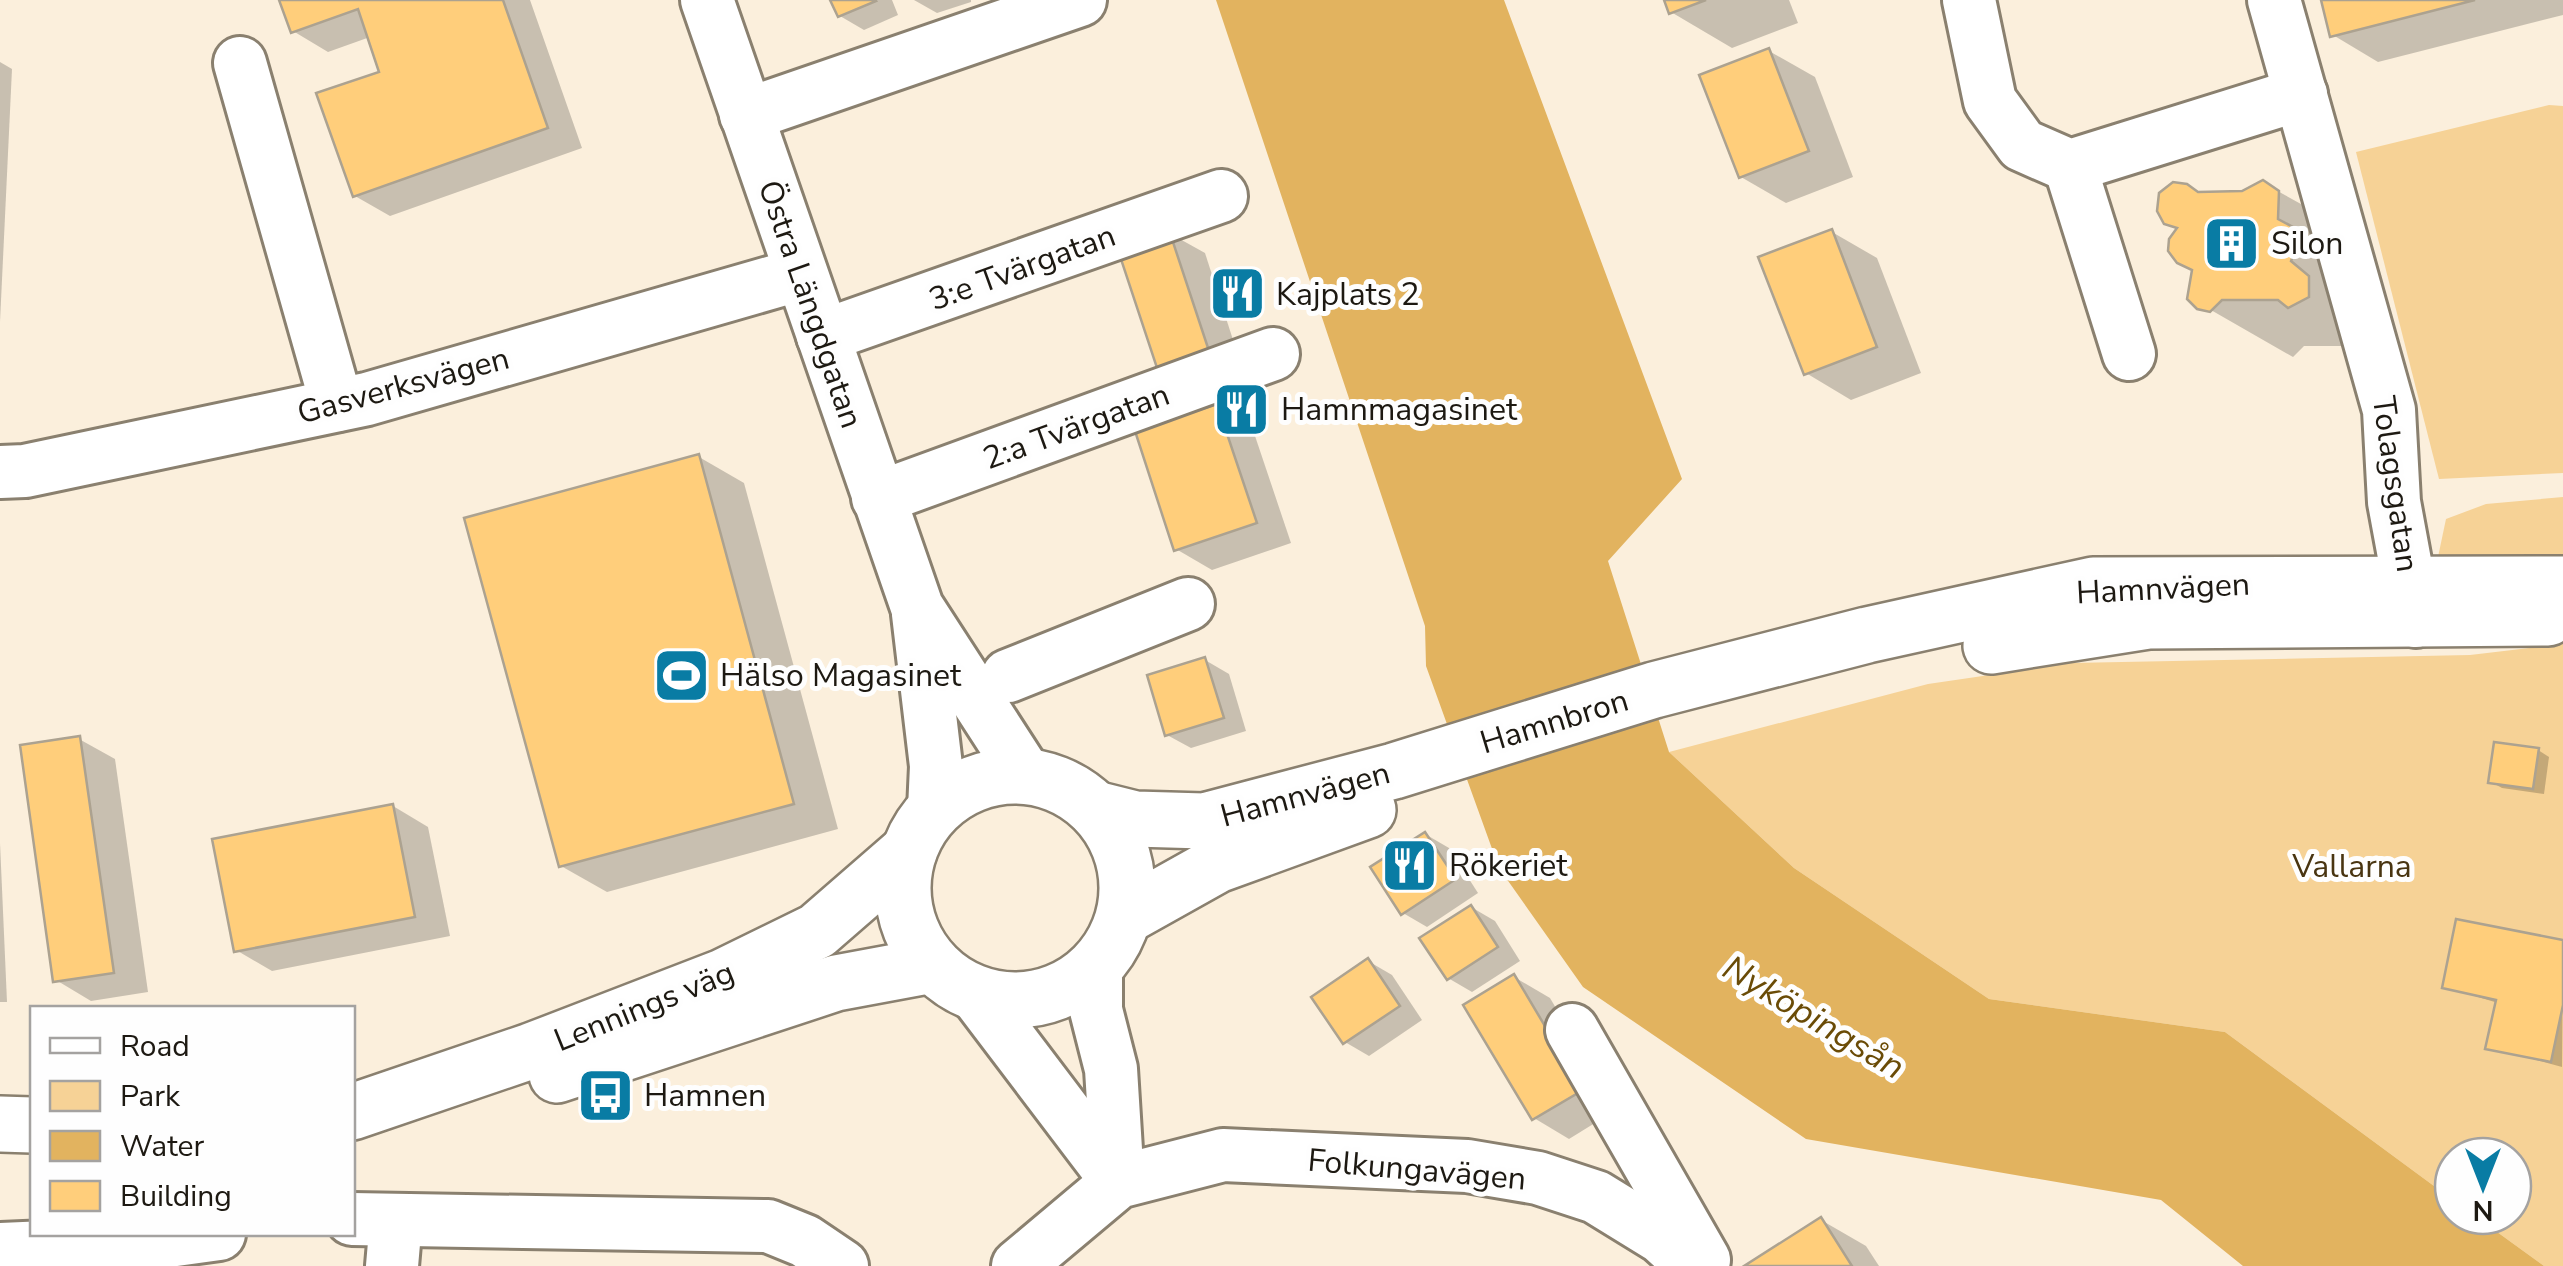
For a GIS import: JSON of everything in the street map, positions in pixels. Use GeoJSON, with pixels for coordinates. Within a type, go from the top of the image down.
{"type":"FeatureCollection","features":[{"type":"Feature","properties":{"kind":"main road","name":"Hamnvägen"},"geometry":{"type":"LineString","coordinates":[[2413,601],[2563,584]]}},
{"type":"Feature","properties":{"kind":"main road","name":"Hamnvägen"},"geometry":{"type":"LineString","coordinates":[[1658,702],[1867,635],[2092,586],[2413,601],[2563,617]]}},
{"type":"Feature","properties":{"kind":"main road","name":"Hamnbron"},"geometry":{"type":"LineString","coordinates":[[1458,766],[1658,702]]}},
{"type":"Feature","properties":{"kind":"main road","name":"Hamnvägen"},"geometry":{"type":"LineString","coordinates":[[1095,809],[1135,819],[1204,821],[1458,766]]}},
{"type":"Feature","properties":{"kind":"main road","name":"Hamnvägen"},"geometry":{"type":"LineString","coordinates":[[1124,917],[1217,865],[1458,766]]}},
{"type":"Feature","properties":{"kind":"main road"},"geometry":{"type":"LineString","coordinates":[[1027,777],[1064,787],[1095,809],[1112,832],[1124,859],[1124,917],[1113,943],[1096,966],[1070,986],[1039,998],[1006,1000],[954,979],[915,940],[905,911],[903,881],[922,831],[977,783],[1027,777]]}},
{"type":"Feature","properties":{"kind":"main road","name":"Lennings väg"},"geometry":{"type":"LineString","coordinates":[[355,1111],[531,1051],[723,977],[817,931],[922,831]]}},
{"type":"Feature","properties":{"kind":"main road","name":"Lennings väg"},"geometry":{"type":"LineString","coordinates":[[355,1112],[521,1085],[630,1054],[836,983],[954,979]]}},
{"type":"Feature","properties":{"kind":"main road"},"geometry":{"type":"LineString","coordinates":[[0,1124],[30,1125]]}},
{"type":"Feature","properties":{"kind":"street","name":"Östra Längdgatan"},"geometry":{"type":"LineString","coordinates":[[707,0],[918,607],[1027,777]]}},
{"type":"Feature","properties":{"kind":"street"},"geometry":{"type":"LineString","coordinates":[[746,115],[1080,0]]}},
{"type":"Feature","properties":{"kind":"street"},"geometry":{"type":"LineString","coordinates":[[1969,0],[1990,101],[2022,145],[2070,166],[2301,94]]}},
{"type":"Feature","properties":{"kind":"street","name":"Tolagsgatan"},"geometry":{"type":"LineString","coordinates":[[2274,0],[2389,410],[2394,502],[2413,601]]}},
{"type":"Feature","properties":{"kind":"street"},"geometry":{"type":"LineString","coordinates":[[240,64],[337,405]]}},
{"type":"Feature","properties":{"kind":"street"},"geometry":{"type":"LineString","coordinates":[[2070,166],[2130,354]]}},
{"type":"Feature","properties":{"kind":"street","name":"3:e Tvärgatan"},"geometry":{"type":"LineString","coordinates":[[823,336],[1221,196]]}},
{"type":"Feature","properties":{"kind":"street","name":"Gasverksvägen"},"geometry":{"type":"LineString","coordinates":[[0,472],[25,471],[337,405],[802,274]]}},
{"type":"Feature","properties":{"kind":"street","name":"2:a Tvärgatan"},"geometry":{"type":"LineString","coordinates":[[878,498],[1273,354]]}},
{"type":"Feature","properties":{"kind":"street"},"geometry":{"type":"LineString","coordinates":[[1008,676],[1188,604]]}},
{"type":"Feature","properties":{"kind":"street","name":"Östra Längdgatan"},"geometry":{"type":"LineString","coordinates":[[918,607],[936,766],[922,831]]}},
{"type":"Feature","properties":{"kind":"street"},"geometry":{"type":"LineString","coordinates":[[1096,966],[1096,1010],[1111,1069],[1118,1182]]}},
{"type":"Feature","properties":{"kind":"street"},"geometry":{"type":"LineString","coordinates":[[954,979],[1118,1182]]}},
{"type":"Feature","properties":{"kind":"street"},"geometry":{"type":"LineString","coordinates":[[1572,1030],[1707,1266]]}},
{"type":"Feature","properties":{"kind":"street","name":"Folkungavägen"},"geometry":{"type":"LineString","coordinates":[[1118,1182],[1223,1156],[1467,1166],[1538,1178],[1596,1197],[1661,1236],[1693,1266]]}},
{"type":"Feature","properties":{"kind":"street"},"geometry":{"type":"LineString","coordinates":[[1018,1266],[1118,1182]]}},
{"type":"Feature","properties":{"kind":"street"},"geometry":{"type":"LineString","coordinates":[[380,1235],[615,1244],[768,1226],[805,1241],[842,1266]]}},
{"type":"Feature","properties":{"kind":"street"},"geometry":{"type":"LineString","coordinates":[[0,1249],[161,1242],[204,1236]]}},
{"type":"Feature","properties":{"kind":"green space"},"geometry":{"type":"Polygon","coordinates":[[[2549,105],[2563,106],[2563,473],[2439,479],[2356,152],[2549,105]]]}},
{"type":"Feature","properties":{"kind":"green space"},"geometry":{"type":"Polygon","coordinates":[[[2563,497],[2563,568],[2438,557],[2446,519],[2486,504],[2563,497]]]}},
{"type":"Feature","properties":{"kind":"green space","name":"Vallarna"},"geometry":{"type":"Polygon","coordinates":[[[2563,644],[2563,1266],[2544,1266],[2503,1236],[2533,1236],[2533,1136],[2433,1136],[2433,1185],[2225,1032],[1989,999],[1794,868],[1669,752],[1928,684],[2071,663],[2470,655],[2563,644]]]}},
{"type":"Feature","properties":{"kind":"water","name":"Nyköpingsån"},"geometry":{"type":"Polygon","coordinates":[[[1216,0],[1504,0],[1682,479],[1608,561],[1669,752],[1794,868],[1989,999],[2225,1032],[2433,1185],[2433,1236],[2503,1236],[2544,1266],[2243,1266],[2161,1200],[1806,1139],[1583,987],[1499,868],[1426,666],[1425,626],[1216,0]]]}},
{"type":"Feature","properties":{"kind":"building"},"geometry":{"type":"Polygon","coordinates":[[[279,0],[503,0],[548,128],[353,197],[316,93],[379,72],[358,9],[291,33],[279,0]]]}},
{"type":"Feature","properties":{"kind":"building"},"geometry":{"type":"Polygon","coordinates":[[[830,0],[875,0],[876,1],[838,17],[830,0]]]}},
{"type":"Feature","properties":{"kind":"building"},"geometry":{"type":"Polygon","coordinates":[[[1664,0],[1706,0],[1669,14],[1664,0]]]}},
{"type":"Feature","properties":{"kind":"building"},"geometry":{"type":"Polygon","coordinates":[[[2321,0],[2475,0],[2330,37],[2321,0]]]}},
{"type":"Feature","properties":{"kind":"building"},"geometry":{"type":"Polygon","coordinates":[[[1769,48],[1809,151],[1739,178],[1699,75],[1769,48]]]}},
{"type":"Feature","properties":{"kind":"building","name":"Silon"},"geometry":{"type":"Polygon","coordinates":[[[2263,180],[2279,191],[2278,219],[2293,227],[2296,248],[2291,261],[2309,276],[2309,297],[2288,308],[2278,300],[2222,300],[2210,312],[2197,309],[2187,299],[2192,270],[2177,263],[2168,251],[2169,239],[2177,228],[2164,224],[2157,211],[2159,193],[2173,182],[2187,184],[2198,192],[2242,191],[2263,180]]]}},
{"type":"Feature","properties":{"kind":"building"},"geometry":{"type":"Polygon","coordinates":[[[1832,229],[1877,347],[1804,375],[1758,257],[1832,229]]]}},
{"type":"Feature","properties":{"kind":"building"},"geometry":{"type":"Polygon","coordinates":[[[1169,230],[1211,357],[1159,374],[1117,247],[1169,230]]]}},
{"type":"Feature","properties":{"kind":"building"},"geometry":{"type":"Polygon","coordinates":[[[1217,404],[1257,523],[1174,551],[1135,431],[1217,404]]]}},
{"type":"Feature","properties":{"kind":"building"},"geometry":{"type":"Polygon","coordinates":[[[699,454],[794,804],[559,867],[464,518],[699,454]]]}},
{"type":"Feature","properties":{"kind":"building"},"geometry":{"type":"Polygon","coordinates":[[[1205,657],[1224,718],[1165,736],[1147,675],[1205,657]]]}},
{"type":"Feature","properties":{"kind":"building"},"geometry":{"type":"Polygon","coordinates":[[[80,736],[114,973],[53,982],[20,745],[80,736]]]}},
{"type":"Feature","properties":{"kind":"building"},"geometry":{"type":"Polygon","coordinates":[[[2494,742],[2539,748],[2533,789],[2488,783],[2494,742]]]}},
{"type":"Feature","properties":{"kind":"building"},"geometry":{"type":"Polygon","coordinates":[[[393,804],[415,917],[234,952],[212,839],[393,804]]]}},
{"type":"Feature","properties":{"kind":"building"},"geometry":{"type":"Polygon","coordinates":[[[1425,832],[1456,879],[1401,915],[1370,867],[1425,832]]]}},
{"type":"Feature","properties":{"kind":"building"},"geometry":{"type":"Polygon","coordinates":[[[1471,905],[1498,947],[1447,980],[1419,938],[1471,905]]]}},
{"type":"Feature","properties":{"kind":"building"},"geometry":{"type":"Polygon","coordinates":[[[2456,919],[2563,940],[2563,1005],[2551,1062],[2485,1049],[2496,1000],[2442,988],[2456,919]]]}},
{"type":"Feature","properties":{"kind":"building"},"geometry":{"type":"Polygon","coordinates":[[[1368,958],[1400,1006],[1343,1044],[1311,997],[1368,958]]]}},
{"type":"Feature","properties":{"kind":"building"},"geometry":{"type":"Polygon","coordinates":[[[1514,974],[1583,1090],[1532,1120],[1463,1005],[1514,974]]]}},
{"type":"Feature","properties":{"kind":"building"},"geometry":{"type":"Polygon","coordinates":[[[1821,1217],[1852,1266],[1744,1266],[1821,1217]]]}},
{"type":"Feature","properties":{"kind":"place","name":"Silon"},"geometry":{"type":"Point","coordinates":[2232,243]}},
{"type":"Feature","properties":{"kind":"place","name":"Kajplats 2"},"geometry":{"type":"Point","coordinates":[1237,294]}},
{"type":"Feature","properties":{"kind":"place","name":"Hamnmagasinet"},"geometry":{"type":"Point","coordinates":[1242,409]}},
{"type":"Feature","properties":{"kind":"place","name":"Hälso Magasinet"},"geometry":{"type":"Point","coordinates":[681,675]}},
{"type":"Feature","properties":{"kind":"place","name":"Rökeriet"},"geometry":{"type":"Point","coordinates":[1410,865]}},
{"type":"Feature","properties":{"kind":"place","name":"Hamnen"},"geometry":{"type":"Point","coordinates":[605,1095]}}]}
